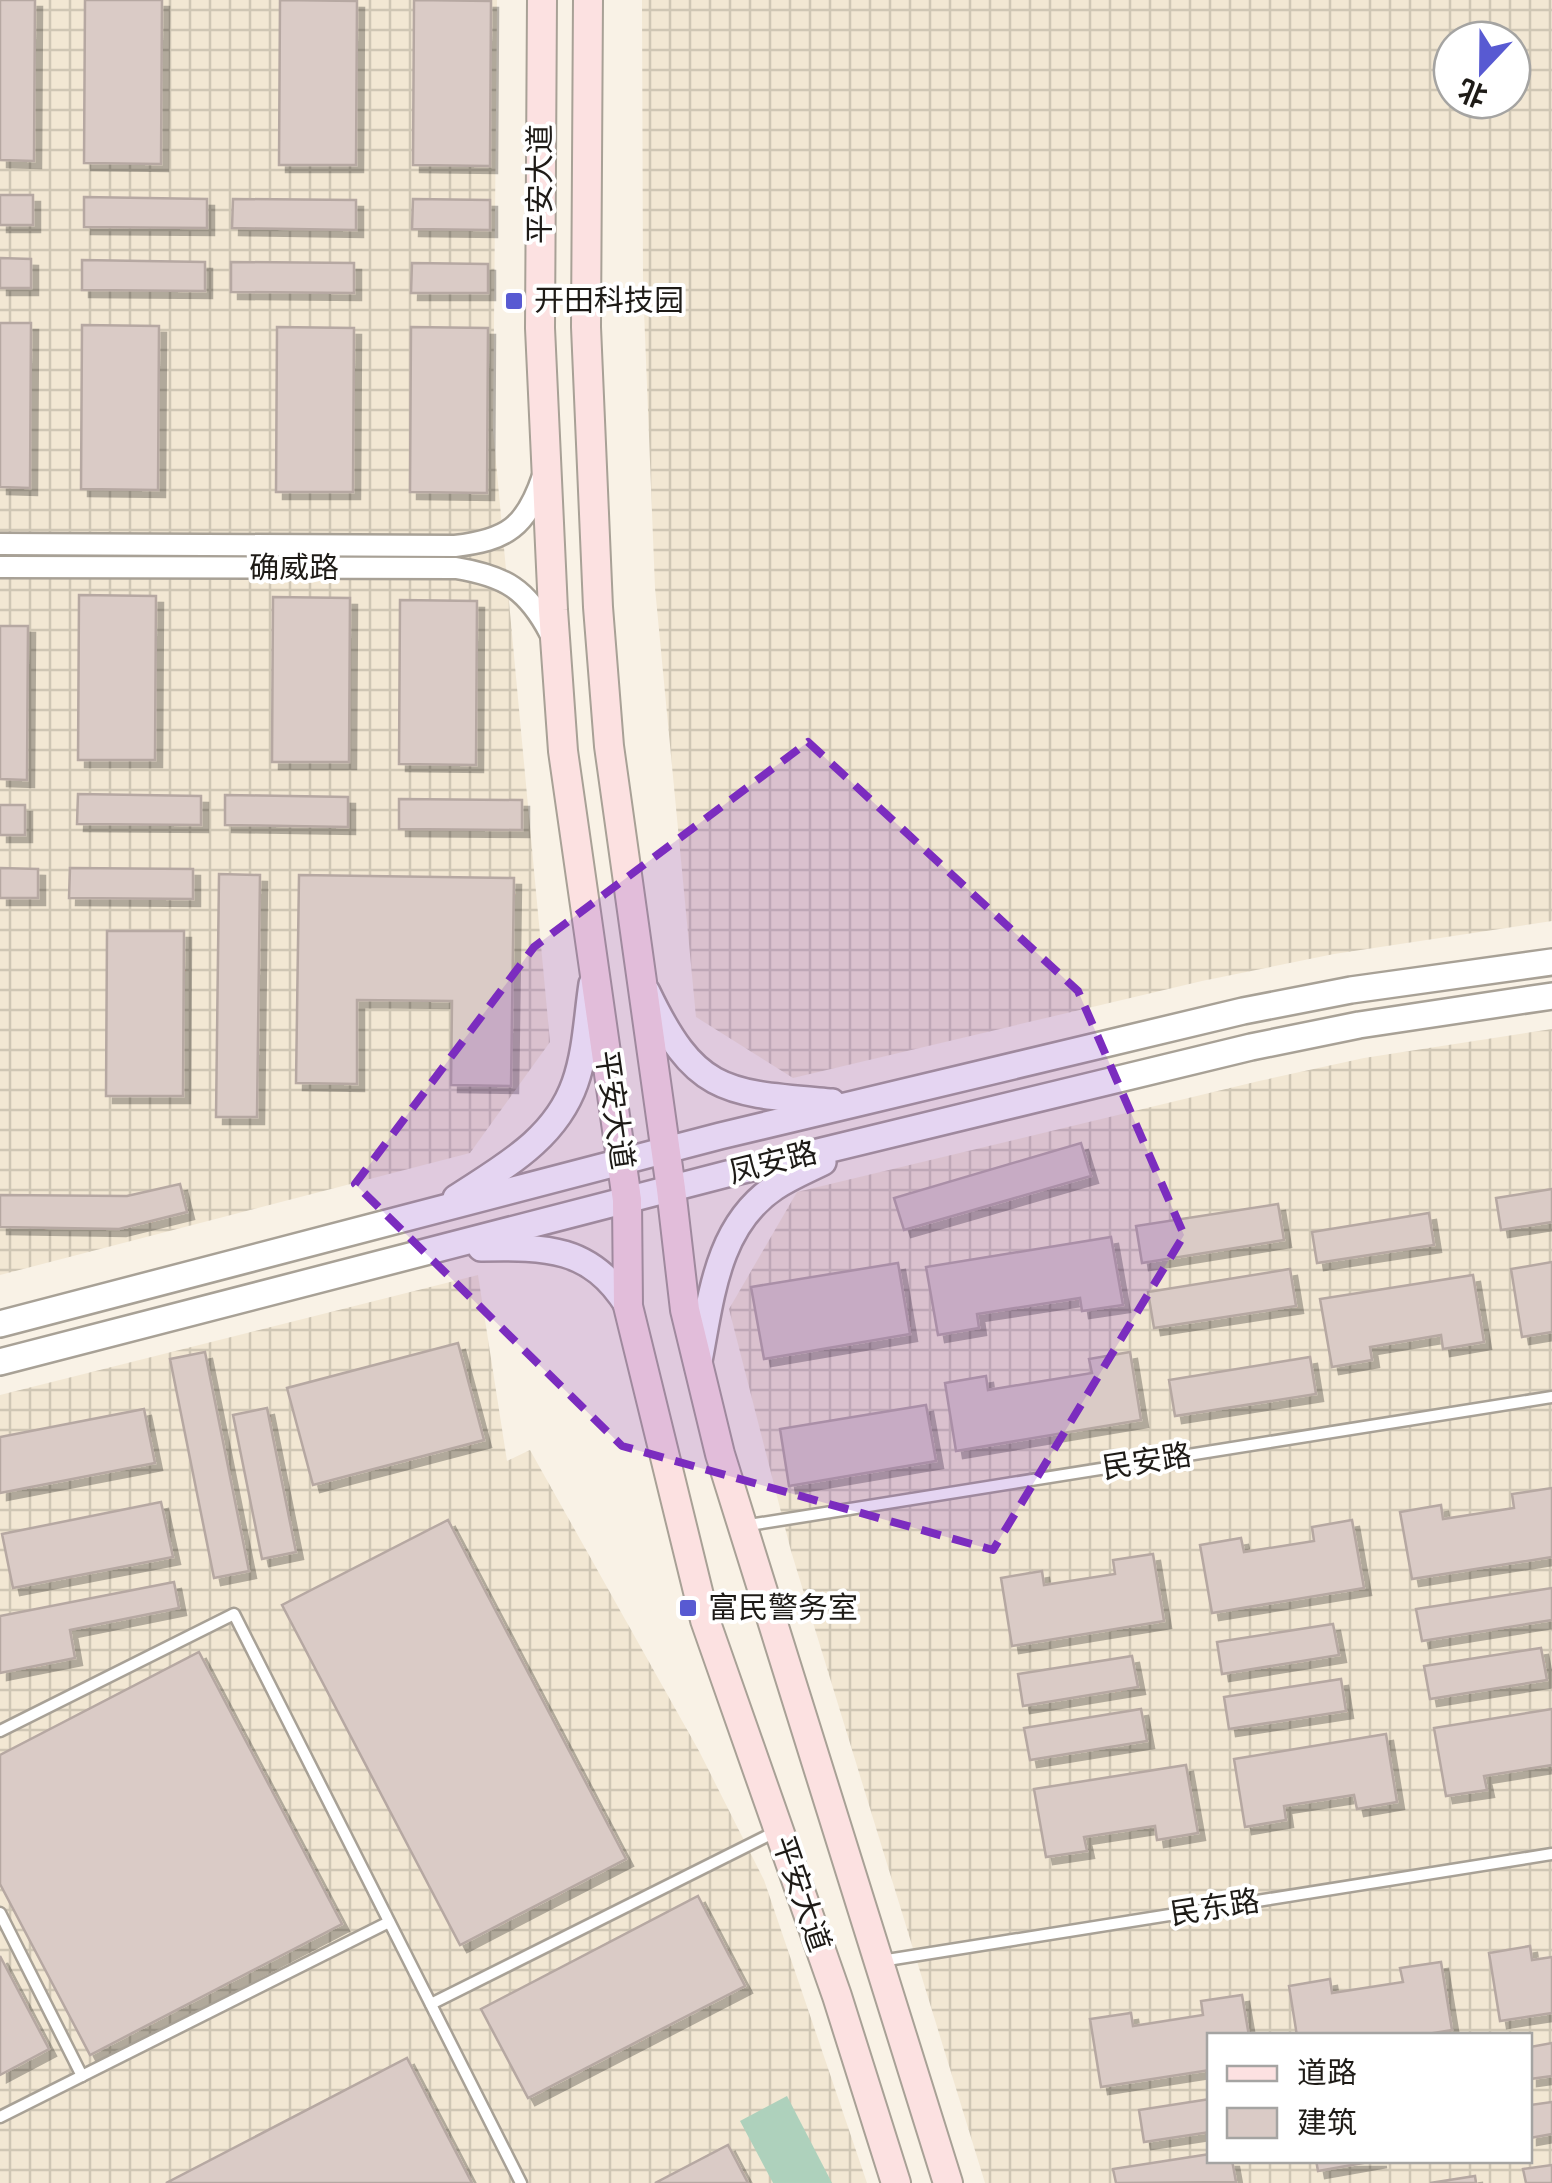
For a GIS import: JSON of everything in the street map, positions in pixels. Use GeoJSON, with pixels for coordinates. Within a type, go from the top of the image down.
{"type":"FeatureCollection","features":[{"type":"Feature","properties":{"kind":"main road","name":"平安大道"},"geometry":{"type":"LineString","coordinates":[[542,0],[539,224],[545,469],[555,642],[563,751],[627,1200],[628,1306],[705,1620],[837,1996],[896,2183]]}},
{"type":"Feature","properties":{"kind":"main road","name":"平安大道"},"geometry":{"type":"LineString","coordinates":[[588,0],[586,327],[598,607],[609,746],[672,1189],[685,1310],[742,1526],[948,2183]]}},
{"type":"Feature","properties":{"kind":"street","name":"确威路"},"geometry":{"type":"LineString","coordinates":[[0,544],[454,546],[488,542],[514,528],[533,505],[545,469]]}},
{"type":"Feature","properties":{"kind":"street","name":"确威路"},"geometry":{"type":"LineString","coordinates":[[0,567],[456,568],[490,574],[516,588],[537,609],[555,642]]}},
{"type":"Feature","properties":{"kind":"street","name":"凤安路"},"geometry":{"type":"LineString","coordinates":[[0,1324],[666,1150],[1243,1011],[1370,986],[1552,962]]}},
{"type":"Feature","properties":{"kind":"street"},"geometry":{"type":"LineString","coordinates":[[440,1209],[520,1156],[558,1116],[581,1062],[594,970]]}},
{"type":"Feature","properties":{"kind":"street"},"geometry":{"type":"LineString","coordinates":[[642,983],[681,1054],[723,1085],[757,1096],[854,1104]]}},
{"type":"Feature","properties":{"kind":"street","name":"凤安路"},"geometry":{"type":"LineString","coordinates":[[0,1362],[627,1200],[1252,1047],[1359,1025],[1552,996]]}},
{"type":"Feature","properties":{"kind":"street"},"geometry":{"type":"LineString","coordinates":[[698,1366],[720,1262],[744,1215],[774,1188],[862,1142]]}},
{"type":"Feature","properties":{"kind":"street"},"geometry":{"type":"LineString","coordinates":[[441,1248],[530,1248],[565,1253],[608,1280],[628,1306]]}},
{"type":"Feature","properties":{"kind":"lane","name":"民安路"},"geometry":{"type":"LineString","coordinates":[[742,1526],[1552,1397]]}},
{"type":"Feature","properties":{"kind":"lane"},"geometry":{"type":"LineString","coordinates":[[0,1731],[234,1614],[521,2183]]}},
{"type":"Feature","properties":{"kind":"lane"},"geometry":{"type":"LineString","coordinates":[[430,2004],[779,1830]]}},
{"type":"Feature","properties":{"kind":"lane","name":"民东路"},"geometry":{"type":"LineString","coordinates":[[878,1962],[1552,1854]]}},
{"type":"Feature","properties":{"kind":"lane"},"geometry":{"type":"LineString","coordinates":[[0,1912],[82,2076]]}},
{"type":"Feature","properties":{"kind":"lane"},"geometry":{"type":"LineString","coordinates":[[0,2117],[389,1922]]}},
{"type":"Feature","properties":{"kind":"highlighted area"},"geometry":{"type":"Polygon","coordinates":[[[808,742],[1078,991],[1184,1235],[993,1550],[622,1446],[355,1184],[534,947],[808,742]]]}},
{"type":"Feature","properties":{"kind":"shaded area"},"geometry":{"type":"Polygon","coordinates":[[[0,0],[497,0],[493,430],[550,1042],[470,1153],[0,1275],[0,0]]]}},
{"type":"Feature","properties":{"kind":"shaded area"},"geometry":{"type":"Polygon","coordinates":[[[642,0],[1552,0],[1552,921],[1334,954],[1202,981],[793,1078],[696,1017],[655,588],[643,285],[642,0]]]}},
{"type":"Feature","properties":{"kind":"shaded area"},"geometry":{"type":"Polygon","coordinates":[[[1552,1029],[1552,2183],[985,2183],[791,1551],[729,1309],[797,1192],[1364,1058],[1552,1029]]]}},
{"type":"Feature","properties":{"kind":"shaded area"},"geometry":{"type":"Polygon","coordinates":[[[478,1275],[507,1461],[530,1450],[699,1751],[764,1880],[867,2183],[0,2183],[0,1395],[478,1275]]]}},
{"type":"Feature","properties":{"kind":"green space"},"geometry":{"type":"Polygon","coordinates":[[[787,2096],[832,2183],[773,2183],[740,2121],[787,2096]]]}},
{"type":"Feature","properties":{"kind":"building"},"geometry":{"type":"Polygon","coordinates":[[[0,0],[35,0],[34,161],[0,160],[0,0]]]}},
{"type":"Feature","properties":{"kind":"building"},"geometry":{"type":"Polygon","coordinates":[[[85,0],[162,0],[161,164],[84,163],[85,0]]]}},
{"type":"Feature","properties":{"kind":"building"},"geometry":{"type":"Polygon","coordinates":[[[280,0],[357,1],[356,165],[279,165],[280,0]]]}},
{"type":"Feature","properties":{"kind":"building"},"geometry":{"type":"Polygon","coordinates":[[[414,0],[491,1],[490,166],[413,165],[414,0]]]}},
{"type":"Feature","properties":{"kind":"building"},"geometry":{"type":"Polygon","coordinates":[[[0,195],[33,195],[33,225],[0,225],[0,195]]]}},
{"type":"Feature","properties":{"kind":"building"},"geometry":{"type":"Polygon","coordinates":[[[84,197],[207,199],[207,228],[84,227],[84,197]]]}},
{"type":"Feature","properties":{"kind":"building"},"geometry":{"type":"Polygon","coordinates":[[[233,199],[356,200],[356,230],[232,228],[233,199]]]}},
{"type":"Feature","properties":{"kind":"building"},"geometry":{"type":"Polygon","coordinates":[[[413,199],[490,200],[490,230],[412,229],[413,199]]]}},
{"type":"Feature","properties":{"kind":"building"},"geometry":{"type":"Polygon","coordinates":[[[0,258],[31,259],[31,288],[0,288],[0,258]]]}},
{"type":"Feature","properties":{"kind":"building"},"geometry":{"type":"Polygon","coordinates":[[[82,260],[205,262],[205,291],[82,290],[82,260]]]}},
{"type":"Feature","properties":{"kind":"building"},"geometry":{"type":"Polygon","coordinates":[[[231,262],[354,263],[354,293],[231,292],[231,262]]]}},
{"type":"Feature","properties":{"kind":"building"},"geometry":{"type":"Polygon","coordinates":[[[412,263],[488,264],[488,293],[411,293],[412,263]]]}},
{"type":"Feature","properties":{"kind":"building"},"geometry":{"type":"Polygon","coordinates":[[[0,323],[31,323],[30,488],[0,487],[0,323]]]}},
{"type":"Feature","properties":{"kind":"building"},"geometry":{"type":"Polygon","coordinates":[[[82,325],[159,326],[158,490],[81,489],[82,325]]]}},
{"type":"Feature","properties":{"kind":"building"},"geometry":{"type":"Polygon","coordinates":[[[277,327],[354,328],[353,492],[276,492],[277,327]]]}},
{"type":"Feature","properties":{"kind":"building"},"geometry":{"type":"Polygon","coordinates":[[[411,327],[488,328],[487,493],[410,492],[411,327]]]}},
{"type":"Feature","properties":{"kind":"building"},"geometry":{"type":"Polygon","coordinates":[[[79,595],[156,596],[155,760],[78,760],[79,595]]]}},
{"type":"Feature","properties":{"kind":"building"},"geometry":{"type":"Polygon","coordinates":[[[273,597],[350,598],[349,762],[272,762],[273,597]]]}},
{"type":"Feature","properties":{"kind":"building"},"geometry":{"type":"Polygon","coordinates":[[[400,600],[477,601],[476,765],[399,764],[400,600]]]}},
{"type":"Feature","properties":{"kind":"building"},"geometry":{"type":"Polygon","coordinates":[[[0,626],[28,626],[27,780],[0,779],[0,626]]]}},
{"type":"Feature","properties":{"kind":"building"},"geometry":{"type":"Polygon","coordinates":[[[78,794],[201,796],[201,825],[77,824],[78,794]]]}},
{"type":"Feature","properties":{"kind":"building"},"geometry":{"type":"Polygon","coordinates":[[[225,795],[348,797],[348,827],[225,825],[225,795]]]}},
{"type":"Feature","properties":{"kind":"building"},"geometry":{"type":"Polygon","coordinates":[[[399,799],[522,800],[522,830],[399,829],[399,799]]]}},
{"type":"Feature","properties":{"kind":"building"},"geometry":{"type":"Polygon","coordinates":[[[0,805],[25,805],[25,835],[0,835],[0,805]]]}},
{"type":"Feature","properties":{"kind":"building"},"geometry":{"type":"Polygon","coordinates":[[[0,868],[38,869],[38,898],[0,898],[0,868]]]}},
{"type":"Feature","properties":{"kind":"building"},"geometry":{"type":"Polygon","coordinates":[[[70,868],[193,869],[193,899],[69,898],[70,868]]]}},
{"type":"Feature","properties":{"kind":"building"},"geometry":{"type":"Polygon","coordinates":[[[219,874],[260,875],[257,1117],[216,1117],[219,874]]]}},
{"type":"Feature","properties":{"kind":"building"},"geometry":{"type":"Polygon","coordinates":[[[299,875],[514,878],[511,1086],[451,1085],[452,1001],[357,1000],[357,1084],[296,1083],[299,875]]]}},
{"type":"Feature","properties":{"kind":"building"},"geometry":{"type":"Polygon","coordinates":[[[107,931],[184,931],[183,1096],[106,1096],[107,931]]]}},
{"type":"Feature","properties":{"kind":"building"},"geometry":{"type":"Polygon","coordinates":[[[1081,1143],[1091,1176],[904,1230],[894,1198],[1081,1143]]]}},
{"type":"Feature","properties":{"kind":"building"},"geometry":{"type":"Polygon","coordinates":[[[180,1184],[187,1212],[119,1229],[0,1227],[0,1195],[127,1196],[180,1184]]]}},
{"type":"Feature","properties":{"kind":"building"},"geometry":{"type":"Polygon","coordinates":[[[1552,1189],[1552,1222],[1501,1230],[1496,1198],[1552,1189]]]}},
{"type":"Feature","properties":{"kind":"building"},"geometry":{"type":"Polygon","coordinates":[[[1278,1204],[1284,1240],[1142,1263],[1136,1226],[1278,1204]]]}},
{"type":"Feature","properties":{"kind":"building"},"geometry":{"type":"Polygon","coordinates":[[[1429,1213],[1434,1245],[1317,1263],[1312,1232],[1429,1213]]]}},
{"type":"Feature","properties":{"kind":"building"},"geometry":{"type":"Polygon","coordinates":[[[1111,1237],[1123,1305],[1082,1311],[1080,1298],[977,1314],[979,1328],[938,1335],[926,1267],[1111,1237]]]}},
{"type":"Feature","properties":{"kind":"building"},"geometry":{"type":"Polygon","coordinates":[[[1552,1262],[1552,1332],[1522,1337],[1511,1269],[1552,1262]]]}},
{"type":"Feature","properties":{"kind":"building"},"geometry":{"type":"Polygon","coordinates":[[[898,1263],[910,1334],[764,1359],[751,1287],[898,1263]]]}},
{"type":"Feature","properties":{"kind":"building"},"geometry":{"type":"Polygon","coordinates":[[[1290,1269],[1296,1306],[1154,1328],[1148,1292],[1290,1269]]]}},
{"type":"Feature","properties":{"kind":"building"},"geometry":{"type":"Polygon","coordinates":[[[1473,1275],[1484,1342],[1443,1349],[1441,1335],[1370,1347],[1372,1360],[1332,1367],[1320,1299],[1473,1275]]]}},
{"type":"Feature","properties":{"kind":"building"},"geometry":{"type":"Polygon","coordinates":[[[458,1343],[484,1440],[313,1485],[287,1388],[458,1343]]]}},
{"type":"Feature","properties":{"kind":"building"},"geometry":{"type":"Polygon","coordinates":[[[205,1352],[249,1571],[214,1578],[170,1359],[205,1352]]]}},
{"type":"Feature","properties":{"kind":"building"},"geometry":{"type":"Polygon","coordinates":[[[1130,1352],[1141,1420],[956,1451],[945,1383],[986,1376],[988,1390],[1092,1373],[1089,1359],[1130,1352]]]}},
{"type":"Feature","properties":{"kind":"building"},"geometry":{"type":"Polygon","coordinates":[[[1310,1357],[1316,1394],[1175,1416],[1169,1380],[1310,1357]]]}},
{"type":"Feature","properties":{"kind":"building"},"geometry":{"type":"Polygon","coordinates":[[[926,1405],[936,1461],[789,1486],[780,1429],[926,1405]]]}},
{"type":"Feature","properties":{"kind":"building"},"geometry":{"type":"Polygon","coordinates":[[[267,1408],[296,1552],[262,1559],[233,1415],[267,1408]]]}},
{"type":"Feature","properties":{"kind":"building"},"geometry":{"type":"Polygon","coordinates":[[[144,1409],[155,1463],[0,1493],[0,1437],[144,1409]]]}},
{"type":"Feature","properties":{"kind":"building"},"geometry":{"type":"Polygon","coordinates":[[[1552,1488],[1552,1557],[1412,1579],[1400,1512],[1441,1505],[1443,1519],[1514,1508],[1512,1494],[1552,1488]]]}},
{"type":"Feature","properties":{"kind":"building"},"geometry":{"type":"Polygon","coordinates":[[[161,1502],[173,1557],[13,1588],[2,1534],[161,1502]]]}},
{"type":"Feature","properties":{"kind":"building"},"geometry":{"type":"Polygon","coordinates":[[[448,1520],[626,1859],[460,1945],[282,1605],[448,1520]]]}},
{"type":"Feature","properties":{"kind":"building"},"geometry":{"type":"Polygon","coordinates":[[[1352,1520],[1364,1588],[1212,1613],[1200,1545],[1241,1538],[1244,1552],[1314,1541],[1312,1527],[1352,1520]]]}},
{"type":"Feature","properties":{"kind":"building"},"geometry":{"type":"Polygon","coordinates":[[[1153,1554],[1164,1621],[1012,1646],[1001,1578],[1042,1571],[1044,1585],[1115,1574],[1113,1560],[1153,1554]]]}},
{"type":"Feature","properties":{"kind":"building"},"geometry":{"type":"Polygon","coordinates":[[[174,1582],[179,1608],[70,1630],[75,1658],[0,1673],[0,1616],[174,1582]]]}},
{"type":"Feature","properties":{"kind":"building"},"geometry":{"type":"Polygon","coordinates":[[[1552,1588],[1552,1620],[1422,1641],[1416,1609],[1552,1588]]]}},
{"type":"Feature","properties":{"kind":"building"},"geometry":{"type":"Polygon","coordinates":[[[1333,1624],[1339,1655],[1222,1674],[1217,1642],[1333,1624]]]}},
{"type":"Feature","properties":{"kind":"building"},"geometry":{"type":"Polygon","coordinates":[[[1541,1648],[1547,1680],[1430,1699],[1424,1666],[1541,1648]]]}},
{"type":"Feature","properties":{"kind":"building"},"geometry":{"type":"Polygon","coordinates":[[[199,1652],[342,1924],[90,2055],[0,1884],[0,1755],[199,1652]]]}},
{"type":"Feature","properties":{"kind":"building"},"geometry":{"type":"Polygon","coordinates":[[[1132,1656],[1138,1687],[1023,1706],[1018,1674],[1132,1656]]]}},
{"type":"Feature","properties":{"kind":"building"},"geometry":{"type":"Polygon","coordinates":[[[1341,1679],[1346,1711],[1229,1729],[1224,1697],[1341,1679]]]}},
{"type":"Feature","properties":{"kind":"building"},"geometry":{"type":"Polygon","coordinates":[[[1141,1709],[1147,1741],[1030,1760],[1024,1728],[1141,1709]]]}},
{"type":"Feature","properties":{"kind":"building"},"geometry":{"type":"Polygon","coordinates":[[[1552,1709],[1552,1765],[1484,1776],[1487,1790],[1446,1796],[1434,1728],[1552,1709]]]}},
{"type":"Feature","properties":{"kind":"building"},"geometry":{"type":"Polygon","coordinates":[[[1386,1734],[1397,1802],[1357,1809],[1354,1795],[1284,1806],[1286,1820],[1245,1827],[1234,1759],[1386,1734]]]}},
{"type":"Feature","properties":{"kind":"building"},"geometry":{"type":"Polygon","coordinates":[[[1186,1765],[1198,1833],[1157,1840],[1155,1826],[1084,1837],[1087,1851],[1046,1857],[1034,1789],[1186,1765]]]}},
{"type":"Feature","properties":{"kind":"building"},"geometry":{"type":"Polygon","coordinates":[[[698,1896],[745,1986],[528,2098],[481,2009],[698,1896]]]}},
{"type":"Feature","properties":{"kind":"building"},"geometry":{"type":"Polygon","coordinates":[[[1530,1946],[1532,1960],[1552,1957],[1552,2013],[1500,2021],[1489,1953],[1530,1946]]]}},
{"type":"Feature","properties":{"kind":"building"},"geometry":{"type":"Polygon","coordinates":[[[0,1956],[49,2049],[0,2075],[0,1956]]]}},
{"type":"Feature","properties":{"kind":"building"},"geometry":{"type":"Polygon","coordinates":[[[1441,1962],[1452,2030],[1297,2033],[1289,1986],[1330,1979],[1332,1993],[1403,1982],[1400,1968],[1441,1962]]]}},
{"type":"Feature","properties":{"kind":"building"},"geometry":{"type":"Polygon","coordinates":[[[1242,1995],[1248,2033],[1207,2033],[1207,2070],[1101,2087],[1090,2019],[1131,2013],[1133,2026],[1203,2015],[1201,2001],[1242,1995]]]}},
{"type":"Feature","properties":{"kind":"building"},"geometry":{"type":"Polygon","coordinates":[[[1552,2043],[1552,2076],[1532,2079],[1532,2047],[1552,2043]]]}},
{"type":"Feature","properties":{"kind":"building"},"geometry":{"type":"Polygon","coordinates":[[[407,2058],[472,2183],[166,2183],[407,2058]]]}},
{"type":"Feature","properties":{"kind":"building"},"geometry":{"type":"Polygon","coordinates":[[[1207,2099],[1207,2132],[1144,2142],[1139,2110],[1207,2099]]]}},
{"type":"Feature","properties":{"kind":"building"},"geometry":{"type":"Polygon","coordinates":[[[1552,2102],[1552,2134],[1532,2138],[1532,2105],[1552,2102]]]}},
{"type":"Feature","properties":{"kind":"building"},"geometry":{"type":"Polygon","coordinates":[[[728,2145],[748,2183],[655,2183],[728,2145]]]}},
{"type":"Feature","properties":{"kind":"building"},"geometry":{"type":"Polygon","coordinates":[[[1207,2154],[1207,2163],[1233,2163],[1236,2182],[1116,2183],[1113,2169],[1207,2154]]]}},
{"type":"Feature","properties":{"kind":"building"},"geometry":{"type":"Polygon","coordinates":[[[1317,2163],[1363,2163],[1318,2171],[1317,2163]]]}},
{"type":"Feature","properties":{"kind":"building"},"geometry":{"type":"Polygon","coordinates":[[[1552,2165],[1552,2183],[1526,2183],[1523,2169],[1552,2165]]]}},
{"type":"Feature","properties":{"kind":"building"},"geometry":{"type":"Polygon","coordinates":[[[1475,2176],[1476,2183],[1430,2183],[1475,2176]]]}},
{"type":"Feature","properties":{"kind":"place","name":"开田科技园"},"geometry":{"type":"Point","coordinates":[514,301]}},
{"type":"Feature","properties":{"kind":"place","name":"富民警务室"},"geometry":{"type":"Point","coordinates":[688,1608]}}]}
